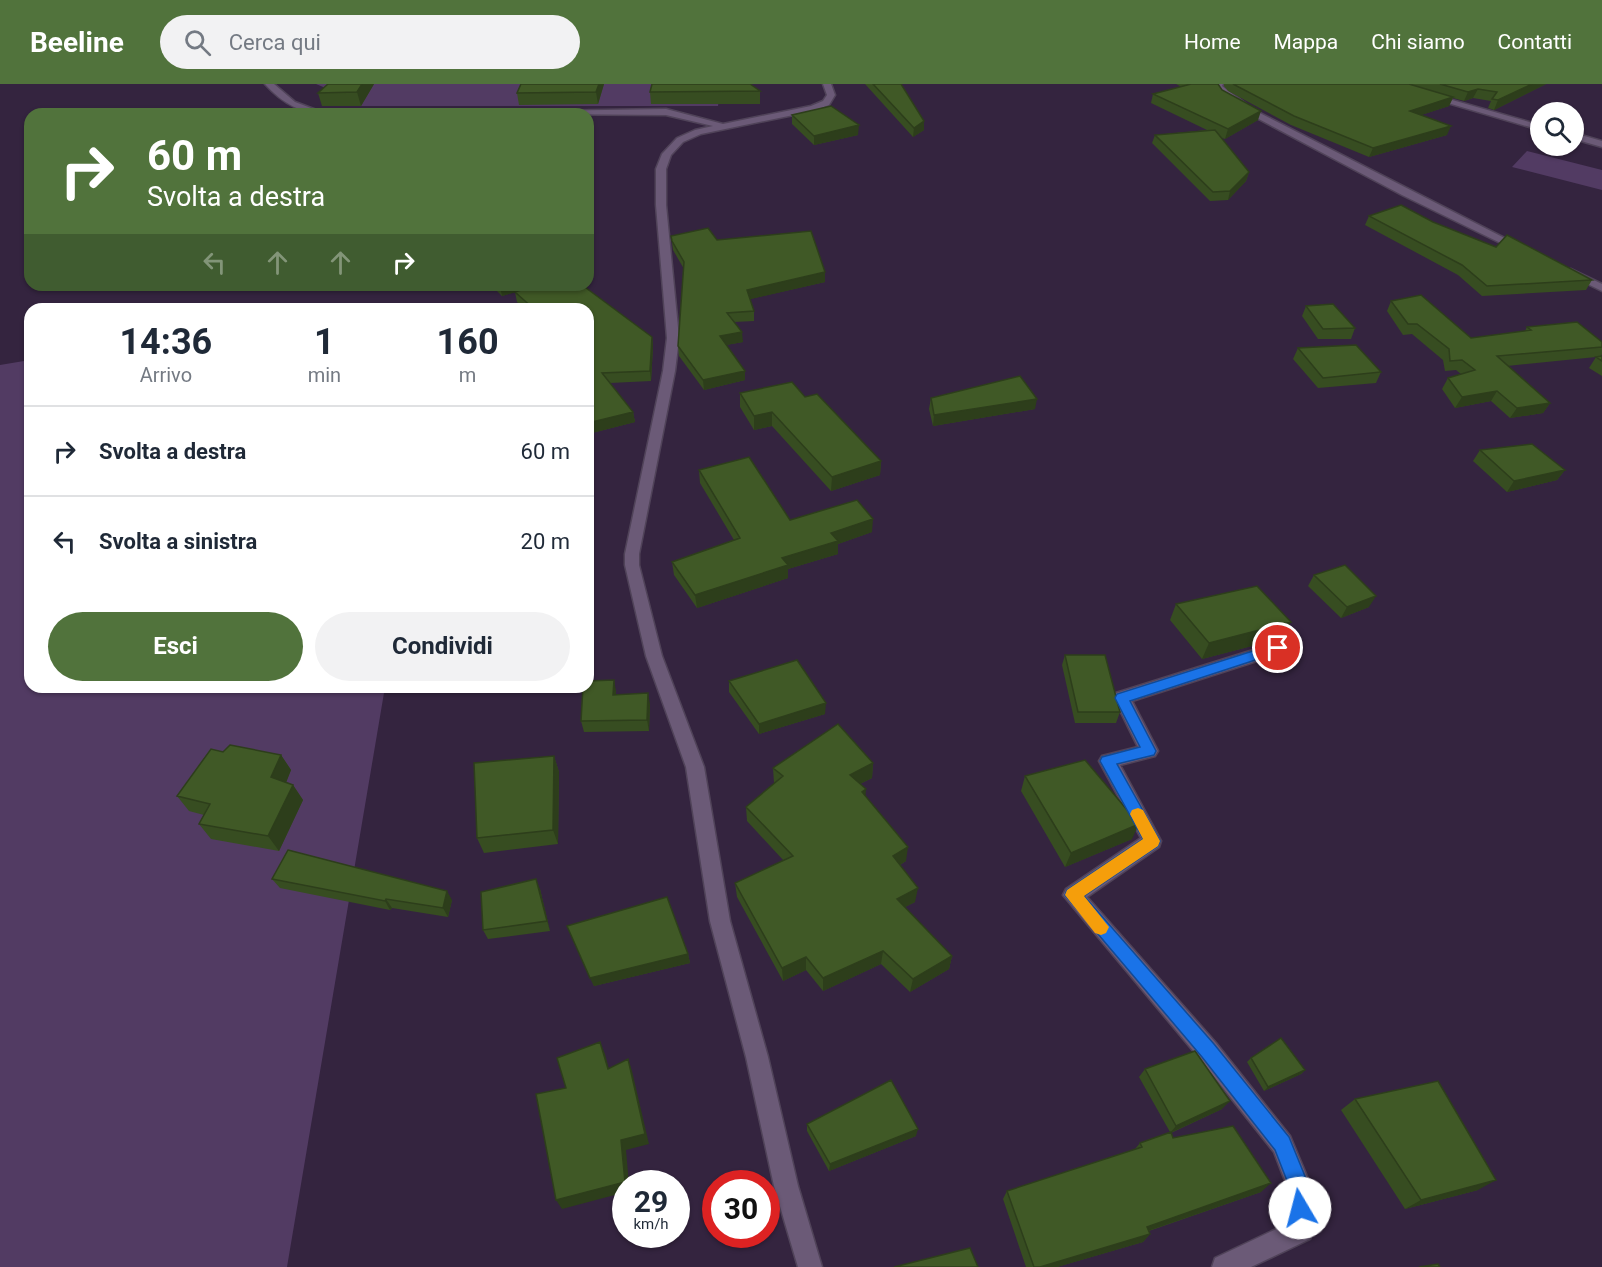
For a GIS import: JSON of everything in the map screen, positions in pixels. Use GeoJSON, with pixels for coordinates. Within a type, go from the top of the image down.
{"type":"FeatureCollection","features":[{"type":"Feature","properties":{"kind":"street"},"geometry":{"type":"LineString","coordinates":[[269,84],[292,104],[304,108]]}},
{"type":"Feature","properties":{"kind":"street"},"geometry":{"type":"LineString","coordinates":[[810,1267],[786,1186],[758,1057],[720,921],[695,767],[654,656],[632,565],[632,554],[669,371],[673,339],[661,205],[661,169],[668,154],[680,140],[726,126],[813,108],[826,103],[831,95],[827,84]]}},
{"type":"Feature","properties":{"kind":"street"},"geometry":{"type":"LineString","coordinates":[[1219,84],[1217,86],[1223,94],[1272,122],[1419,199],[1536,256]]}},
{"type":"Feature","properties":{"kind":"street"},"geometry":{"type":"LineString","coordinates":[[1387,84],[1400,85],[1530,125]]}},
{"type":"Feature","properties":{"kind":"street"},"geometry":{"type":"LineString","coordinates":[[594,113],[666,112],[683,114],[696,120],[726,126]]}},
{"type":"Feature","properties":{"kind":"street"},"geometry":{"type":"LineString","coordinates":[[688,136],[696,120]]}},
{"type":"Feature","properties":{"kind":"street"},"geometry":{"type":"LineString","coordinates":[[1584,139],[1602,144]]}},
{"type":"Feature","properties":{"kind":"street"},"geometry":{"type":"LineString","coordinates":[[1557,266],[1602,288]]}},
{"type":"Feature","properties":{"kind":"street"},"geometry":{"type":"LineString","coordinates":[[1224,1267],[1301,1230],[1299,1186],[1282,1144],[1208,1051],[1073,895],[1152,841],[1108,761],[1149,751],[1122,698],[1278,648]]}},
{"type":"Feature","properties":{"kind":"shaded area"},"geometry":{"type":"Polygon","coordinates":[[[316,84],[721,84],[718,106],[325,106],[335,92],[316,84]]]}},
{"type":"Feature","properties":{"kind":"shaded area"},"geometry":{"type":"Polygon","coordinates":[[[1527,151],[1530,152],[1530,156],[1547,156],[1602,170],[1602,190],[1512,167],[1527,151]]]}},
{"type":"Feature","properties":{"kind":"shaded area"},"geometry":{"type":"Polygon","coordinates":[[[24,361],[24,693],[384,693],[287,1267],[0,1267],[0,365],[24,361]]]}},
{"type":"Feature","properties":{"kind":"building"},"geometry":{"type":"Polygon","coordinates":[[[328,84],[362,84],[357,92],[318,93],[328,84]]]}},
{"type":"Feature","properties":{"kind":"building"},"geometry":{"type":"Polygon","coordinates":[[[521,84],[599,84],[596,92],[517,93],[521,84]]]}},
{"type":"Feature","properties":{"kind":"building"},"geometry":{"type":"Polygon","coordinates":[[[652,84],[750,84],[760,91],[650,92],[652,84]]]}},
{"type":"Feature","properties":{"kind":"building"},"geometry":{"type":"Polygon","coordinates":[[[873,84],[901,84],[924,121],[914,128],[873,84]]]}},
{"type":"Feature","properties":{"kind":"building"},"geometry":{"type":"Polygon","coordinates":[[[1191,84],[1218,84],[1222,90],[1261,111],[1228,129],[1153,94],[1191,84]]]}},
{"type":"Feature","properties":{"kind":"building"},"geometry":{"type":"Polygon","coordinates":[[[1233,84],[1409,84],[1453,97],[1410,111],[1451,126],[1373,148],[1294,116],[1233,84]]]}},
{"type":"Feature","properties":{"kind":"building"},"geometry":{"type":"Polygon","coordinates":[[[1440,84],[1532,84],[1498,100],[1492,99],[1497,92],[1478,89],[1468,92],[1440,84]]]}},
{"type":"Feature","properties":{"kind":"building"},"geometry":{"type":"Polygon","coordinates":[[[831,106],[859,125],[814,136],[792,115],[831,106]]]}},
{"type":"Feature","properties":{"kind":"building"},"geometry":{"type":"Polygon","coordinates":[[[1215,130],[1249,172],[1230,191],[1213,192],[1155,135],[1215,130]]]}},
{"type":"Feature","properties":{"kind":"building"},"geometry":{"type":"Polygon","coordinates":[[[1401,205],[1433,222],[1496,247],[1507,235],[1592,280],[1487,286],[1462,265],[1369,216],[1401,205]]]}},
{"type":"Feature","properties":{"kind":"building"},"geometry":{"type":"Polygon","coordinates":[[[708,228],[717,240],[811,231],[825,272],[747,290],[754,311],[727,313],[742,332],[720,336],[745,371],[703,380],[678,346],[684,262],[671,236],[708,228]]]}},
{"type":"Feature","properties":{"kind":"building"},"geometry":{"type":"Polygon","coordinates":[[[590,291],[652,337],[650,371],[602,373],[633,412],[594,422],[594,303],[527,303],[515,292],[590,291]]]}},
{"type":"Feature","properties":{"kind":"building"},"geometry":{"type":"Polygon","coordinates":[[[1421,295],[1471,338],[1531,330],[1527,327],[1577,322],[1602,342],[1602,347],[1497,356],[1550,403],[1517,408],[1497,391],[1462,397],[1448,378],[1475,370],[1462,360],[1450,361],[1449,349],[1417,324],[1408,324],[1391,301],[1421,295]]]}},
{"type":"Feature","properties":{"kind":"building"},"geometry":{"type":"Polygon","coordinates":[[[1333,304],[1355,328],[1323,329],[1306,306],[1333,304]]]}},
{"type":"Feature","properties":{"kind":"building"},"geometry":{"type":"Polygon","coordinates":[[[1356,345],[1381,372],[1323,378],[1298,348],[1356,345]]]}},
{"type":"Feature","properties":{"kind":"building"},"geometry":{"type":"Polygon","coordinates":[[[1020,376],[1037,399],[934,415],[931,398],[1020,376]]]}},
{"type":"Feature","properties":{"kind":"building"},"geometry":{"type":"Polygon","coordinates":[[[792,382],[805,397],[817,394],[881,461],[832,477],[772,412],[754,416],[740,393],[792,382]]]}},
{"type":"Feature","properties":{"kind":"building"},"geometry":{"type":"Polygon","coordinates":[[[1532,444],[1565,470],[1514,481],[1480,450],[1532,444]]]}},
{"type":"Feature","properties":{"kind":"building"},"geometry":{"type":"Polygon","coordinates":[[[749,457],[790,520],[857,500],[873,519],[831,533],[838,541],[782,558],[788,565],[695,595],[672,562],[740,538],[699,470],[749,457]]]}},
{"type":"Feature","properties":{"kind":"building"},"geometry":{"type":"Polygon","coordinates":[[[1345,565],[1376,596],[1347,607],[1314,575],[1345,565]]]}},
{"type":"Feature","properties":{"kind":"building"},"geometry":{"type":"Polygon","coordinates":[[[1257,586],[1291,622],[1209,643],[1176,604],[1257,586]]]}},
{"type":"Feature","properties":{"kind":"building"},"geometry":{"type":"Polygon","coordinates":[[[1065,655],[1105,655],[1120,712],[1078,712],[1065,655]]]}},
{"type":"Feature","properties":{"kind":"building"},"geometry":{"type":"Polygon","coordinates":[[[797,660],[826,703],[759,724],[729,681],[797,660]]]}},
{"type":"Feature","properties":{"kind":"building"},"geometry":{"type":"Polygon","coordinates":[[[614,680],[613,695],[648,693],[647,720],[581,721],[583,693],[594,693],[594,681],[614,680]]]}},
{"type":"Feature","properties":{"kind":"building"},"geometry":{"type":"Polygon","coordinates":[[[838,724],[873,763],[850,775],[866,789],[862,792],[908,847],[893,856],[918,888],[897,899],[952,956],[913,979],[883,951],[823,978],[806,957],[782,968],[735,883],[793,856],[746,807],[783,776],[773,768],[838,724]]]}},
{"type":"Feature","properties":{"kind":"building"},"geometry":{"type":"Polygon","coordinates":[[[230,745],[281,755],[271,777],[293,785],[268,836],[199,824],[210,804],[177,796],[211,749],[223,752],[230,745]]]}},
{"type":"Feature","properties":{"kind":"building"},"geometry":{"type":"Polygon","coordinates":[[[554,756],[553,830],[477,838],[474,763],[554,756]]]}},
{"type":"Feature","properties":{"kind":"building"},"geometry":{"type":"Polygon","coordinates":[[[1085,760],[1139,824],[1071,853],[1025,776],[1085,760]]]}},
{"type":"Feature","properties":{"kind":"building"},"geometry":{"type":"Polygon","coordinates":[[[288,850],[447,891],[443,908],[386,899],[385,901],[272,879],[288,850]]]}},
{"type":"Feature","properties":{"kind":"building"},"geometry":{"type":"Polygon","coordinates":[[[536,879],[547,921],[483,930],[481,892],[536,879]]]}},
{"type":"Feature","properties":{"kind":"building"},"geometry":{"type":"Polygon","coordinates":[[[667,897],[688,954],[590,978],[567,926],[667,897]]]}},
{"type":"Feature","properties":{"kind":"building"},"geometry":{"type":"Polygon","coordinates":[[[1281,1038],[1305,1070],[1268,1087],[1251,1058],[1281,1038]]]}},
{"type":"Feature","properties":{"kind":"building"},"geometry":{"type":"Polygon","coordinates":[[[600,1042],[608,1069],[628,1059],[645,1134],[621,1140],[624,1170],[612,1170],[612,1185],[556,1200],[536,1094],[566,1088],[557,1058],[600,1042]]]}},
{"type":"Feature","properties":{"kind":"building"},"geometry":{"type":"Polygon","coordinates":[[[1195,1051],[1230,1101],[1176,1126],[1145,1069],[1195,1051]]]}},
{"type":"Feature","properties":{"kind":"building"},"geometry":{"type":"Polygon","coordinates":[[[891,1080],[918,1129],[830,1164],[807,1124],[891,1080]]]}},
{"type":"Feature","properties":{"kind":"building"},"geometry":{"type":"Polygon","coordinates":[[[1438,1081],[1496,1180],[1421,1200],[1355,1099],[1438,1081]]]}},
{"type":"Feature","properties":{"kind":"building"},"geometry":{"type":"Polygon","coordinates":[[[1233,1126],[1271,1183],[1147,1227],[1150,1234],[1034,1267],[1007,1191],[1142,1147],[1140,1143],[1171,1132],[1173,1138],[1233,1126]]]}},
{"type":"Feature","properties":{"kind":"building"},"geometry":{"type":"Polygon","coordinates":[[[970,1248],[978,1267],[894,1267],[970,1248]]]}},
{"type":"Feature","properties":{"kind":"building"},"geometry":{"type":"Polygon","coordinates":[[[1438,1264],[1440,1267],[1419,1267],[1438,1264]]]}},
{"type":"Feature","properties":{"kind":"slow traffic"},"geometry":{"type":"LineString","coordinates":[[1101,927],[1073,895],[1152,841],[1138,814]]}},
{"type":"Feature","properties":{"kind":"route"},"geometry":{"type":"LineString","coordinates":[[1278,648],[1122,698],[1149,751],[1108,761],[1152,841],[1073,895],[1208,1051],[1282,1144],[1299,1186],[1300,1208]]}}]}
